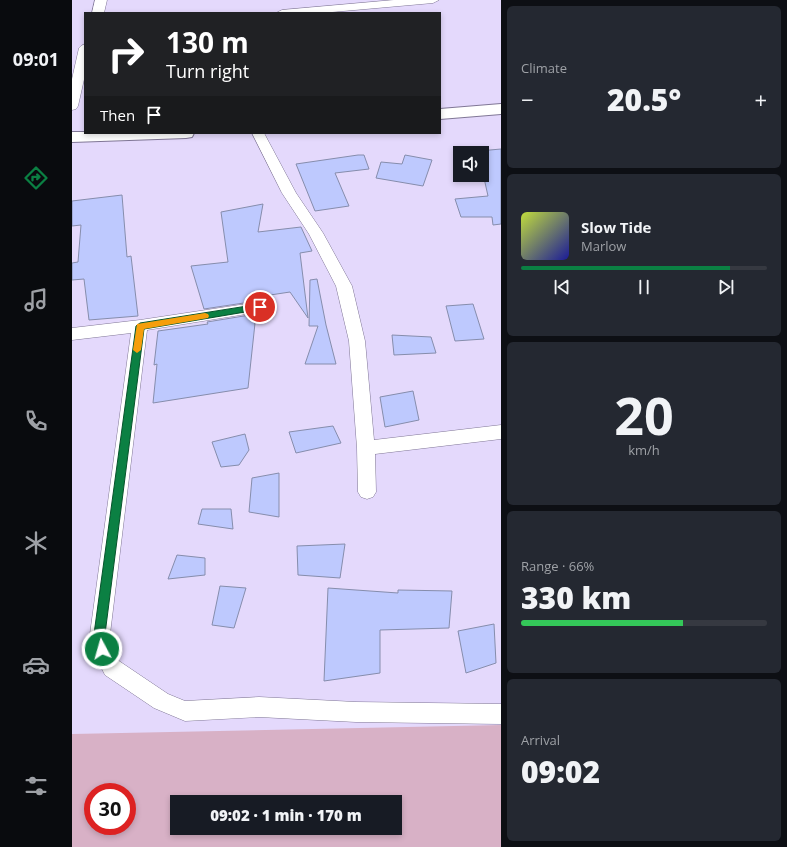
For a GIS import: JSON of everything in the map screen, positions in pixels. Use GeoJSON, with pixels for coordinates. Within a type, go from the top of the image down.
{"type":"FeatureCollection","features":[{"type":"Feature","properties":{"kind":"main road"},"geometry":{"type":"LineString","coordinates":[[441,114],[501,110]]}},
{"type":"Feature","properties":{"kind":"main road"},"geometry":{"type":"LineString","coordinates":[[72,138],[163,134]]}},
{"type":"Feature","properties":{"kind":"street"},"geometry":{"type":"LineString","coordinates":[[98,12],[101,0]]}},
{"type":"Feature","properties":{"kind":"street"},"geometry":{"type":"LineString","coordinates":[[294,12],[433,0]]}},
{"type":"Feature","properties":{"kind":"street"},"geometry":{"type":"LineString","coordinates":[[72,106],[84,52]]}},
{"type":"Feature","properties":{"kind":"street"},"geometry":{"type":"LineString","coordinates":[[259,134],[289,193],[316,233],[344,286],[357,341],[366,448],[367,492]]}},
{"type":"Feature","properties":{"kind":"street"},"geometry":{"type":"LineString","coordinates":[[72,334],[140,326],[260,307]]}},
{"type":"Feature","properties":{"kind":"street"},"geometry":{"type":"LineString","coordinates":[[140,326],[100,634],[102,649],[112,668],[161,701],[185,711],[259,707],[356,712],[501,714]]}},
{"type":"Feature","properties":{"kind":"street"},"geometry":{"type":"LineString","coordinates":[[366,448],[501,432]]}},
{"type":"Feature","properties":{"kind":"shaded area"},"geometry":{"type":"Polygon","coordinates":[[[501,725],[501,847],[72,847],[72,734],[501,725]]]}},
{"type":"Feature","properties":{"kind":"building"},"geometry":{"type":"Polygon","coordinates":[[[501,149],[501,224],[493,225],[492,217],[461,217],[455,199],[488,196],[485,182],[489,182],[489,150],[501,149]]]}},
{"type":"Feature","properties":{"kind":"building"},"geometry":{"type":"Polygon","coordinates":[[[364,155],[369,169],[335,173],[349,206],[315,211],[296,164],[364,155]]]}},
{"type":"Feature","properties":{"kind":"building"},"geometry":{"type":"Polygon","coordinates":[[[405,155],[432,160],[423,186],[376,178],[381,162],[402,164],[405,155]]]}},
{"type":"Feature","properties":{"kind":"building"},"geometry":{"type":"Polygon","coordinates":[[[122,195],[127,257],[131,256],[138,316],[89,320],[84,279],[72,280],[72,263],[78,262],[81,225],[72,226],[72,201],[122,195]]]}},
{"type":"Feature","properties":{"kind":"building"},"geometry":{"type":"Polygon","coordinates":[[[263,204],[258,232],[301,227],[312,251],[300,253],[308,318],[290,292],[257,297],[257,301],[204,309],[191,266],[228,262],[221,212],[263,204]]]}},
{"type":"Feature","properties":{"kind":"building"},"geometry":{"type":"Polygon","coordinates":[[[317,279],[326,325],[336,364],[305,364],[318,326],[309,326],[310,280],[317,279]]]}},
{"type":"Feature","properties":{"kind":"building"},"geometry":{"type":"Polygon","coordinates":[[[473,304],[484,339],[455,341],[446,306],[473,304]]]}},
{"type":"Feature","properties":{"kind":"building"},"geometry":{"type":"Polygon","coordinates":[[[256,314],[248,388],[153,403],[157,364],[154,365],[158,331],[208,324],[207,322],[256,314]]]}},
{"type":"Feature","properties":{"kind":"building"},"geometry":{"type":"Polygon","coordinates":[[[392,335],[431,337],[436,353],[394,355],[392,335]]]}},
{"type":"Feature","properties":{"kind":"building"},"geometry":{"type":"Polygon","coordinates":[[[413,391],[419,420],[385,427],[380,397],[413,391]]]}},
{"type":"Feature","properties":{"kind":"building"},"geometry":{"type":"Polygon","coordinates":[[[333,426],[341,443],[296,453],[289,432],[333,426]]]}},
{"type":"Feature","properties":{"kind":"building"},"geometry":{"type":"Polygon","coordinates":[[[245,434],[249,450],[239,465],[221,467],[212,442],[245,434]]]}},
{"type":"Feature","properties":{"kind":"building"},"geometry":{"type":"Polygon","coordinates":[[[279,473],[279,517],[249,512],[252,478],[279,473]]]}},
{"type":"Feature","properties":{"kind":"building"},"geometry":{"type":"Polygon","coordinates":[[[202,509],[231,509],[233,529],[198,524],[202,509]]]}},
{"type":"Feature","properties":{"kind":"building"},"geometry":{"type":"Polygon","coordinates":[[[345,544],[340,578],[298,575],[297,546],[345,544]]]}},
{"type":"Feature","properties":{"kind":"building"},"geometry":{"type":"Polygon","coordinates":[[[177,555],[205,558],[205,575],[168,579],[177,555]]]}},
{"type":"Feature","properties":{"kind":"building"},"geometry":{"type":"Polygon","coordinates":[[[220,586],[246,588],[234,628],[212,625],[220,586]]]}},
{"type":"Feature","properties":{"kind":"building"},"geometry":{"type":"Polygon","coordinates":[[[328,588],[398,593],[398,590],[452,591],[449,628],[380,630],[380,673],[324,681],[328,588]]]}},
{"type":"Feature","properties":{"kind":"building"},"geometry":{"type":"Polygon","coordinates":[[[494,624],[496,663],[466,673],[458,631],[494,624]]]}},
{"type":"Feature","properties":{"kind":"slow traffic"},"geometry":{"type":"LineString","coordinates":[[137,350],[140,326],[205,316]]}},
{"type":"Feature","properties":{"kind":"route"},"geometry":{"type":"LineString","coordinates":[[102,649],[100,634],[140,326],[260,307]]}}]}
